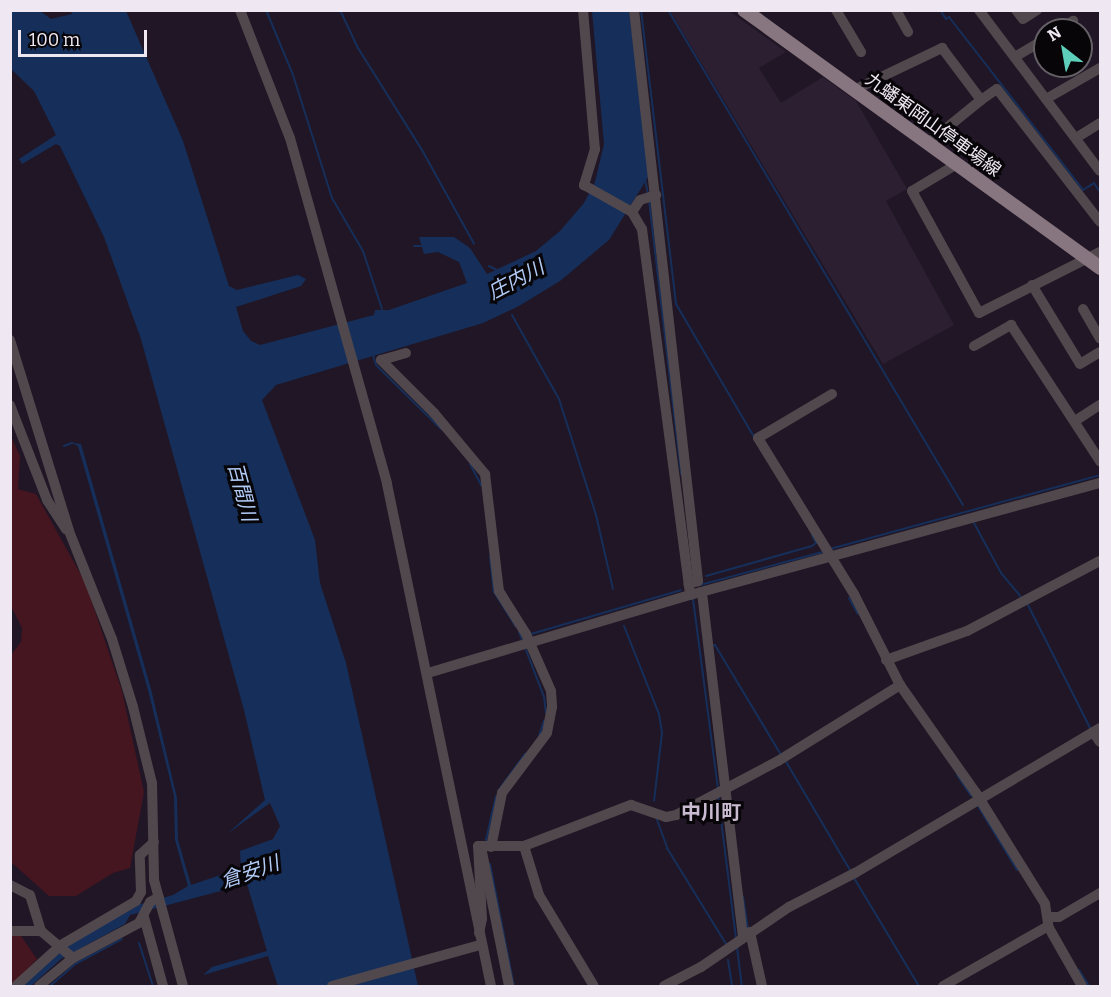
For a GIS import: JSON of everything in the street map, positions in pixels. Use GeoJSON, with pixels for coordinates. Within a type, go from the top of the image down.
{"type":"FeatureCollection","features":[{"type":"Feature","properties":{"kind":"main road","name":"九蟠東岡山停車場線"},"geometry":{"type":"LineString","coordinates":[[744,10],[1101,268]]}},
{"type":"Feature","properties":{"kind":"street"},"geometry":{"type":"LineString","coordinates":[[240,10],[290,138],[387,484],[428,673],[479,940],[491,987]]}},
{"type":"Feature","properties":{"kind":"street"},"geometry":{"type":"LineString","coordinates":[[583,10],[595,148],[584,185],[631,211],[640,220],[689,589]]}},
{"type":"Feature","properties":{"kind":"street"},"geometry":{"type":"LineString","coordinates":[[428,673],[528,638],[689,589],[698,581],[651,196],[634,10]]}},
{"type":"Feature","properties":{"kind":"street"},"geometry":{"type":"LineString","coordinates":[[836,10],[861,52]]}},
{"type":"Feature","properties":{"kind":"street"},"geometry":{"type":"LineString","coordinates":[[896,10],[908,32]]}},
{"type":"Feature","properties":{"kind":"street"},"geometry":{"type":"LineString","coordinates":[[979,10],[1101,171]]}},
{"type":"Feature","properties":{"kind":"street"},"geometry":{"type":"LineString","coordinates":[[1016,10],[1023,19],[1036,10]]}},
{"type":"Feature","properties":{"kind":"street"},"geometry":{"type":"LineString","coordinates":[[1015,57],[1033,46]]}},
{"type":"Feature","properties":{"kind":"street"},"geometry":{"type":"LineString","coordinates":[[854,90],[942,48],[981,100]]}},
{"type":"Feature","properties":{"kind":"street"},"geometry":{"type":"LineString","coordinates":[[1046,99],[1101,68]]}},
{"type":"Feature","properties":{"kind":"street"},"geometry":{"type":"LineString","coordinates":[[928,143],[997,89],[1101,222]]}},
{"type":"Feature","properties":{"kind":"street"},"geometry":{"type":"LineString","coordinates":[[1076,138],[1101,123]]}},
{"type":"Feature","properties":{"kind":"street"},"geometry":{"type":"LineString","coordinates":[[957,164],[912,191],[979,313],[1101,252]]}},
{"type":"Feature","properties":{"kind":"street"},"geometry":{"type":"LineString","coordinates":[[631,211],[651,196]]}},
{"type":"Feature","properties":{"kind":"street"},"geometry":{"type":"LineString","coordinates":[[1032,285],[1080,364],[1101,352]]}},
{"type":"Feature","properties":{"kind":"street"},"geometry":{"type":"LineString","coordinates":[[1083,309],[1101,338]]}},
{"type":"Feature","properties":{"kind":"street"},"geometry":{"type":"LineString","coordinates":[[974,346],[1011,325],[1101,461]]}},
{"type":"Feature","properties":{"kind":"street"},"geometry":{"type":"LineString","coordinates":[[10,340],[69,531],[112,639],[133,708],[152,783],[154,842],[152,867],[183,987]]}},
{"type":"Feature","properties":{"kind":"street"},"geometry":{"type":"LineString","coordinates":[[332,987],[464,950],[479,940],[486,846],[502,793],[541,744],[551,720],[551,692],[528,638],[499,591],[485,474],[454,434],[381,360],[406,353]]}},
{"type":"Feature","properties":{"kind":"street"},"geometry":{"type":"LineString","coordinates":[[832,394],[758,438],[854,594],[900,685],[979,797],[1045,904],[1048,921],[1082,987]]}},
{"type":"Feature","properties":{"kind":"street"},"geometry":{"type":"LineString","coordinates":[[10,405],[47,500],[69,531]]}},
{"type":"Feature","properties":{"kind":"street"},"geometry":{"type":"LineString","coordinates":[[1075,421],[1101,405]]}},
{"type":"Feature","properties":{"kind":"street"},"geometry":{"type":"LineString","coordinates":[[689,589],[702,592],[827,552],[1101,483]]}},
{"type":"Feature","properties":{"kind":"street"},"geometry":{"type":"LineString","coordinates":[[886,660],[967,631],[1101,561]]}},
{"type":"Feature","properties":{"kind":"street"},"geometry":{"type":"LineString","coordinates":[[702,592],[741,938],[762,987]]}},
{"type":"Feature","properties":{"kind":"street"},"geometry":{"type":"LineString","coordinates":[[486,846],[524,846],[631,805],[666,817],[723,791],[900,685]]}},
{"type":"Feature","properties":{"kind":"street"},"geometry":{"type":"LineString","coordinates":[[664,987],[741,938],[979,797],[1094,732],[1101,742]]}},
{"type":"Feature","properties":{"kind":"street"},"geometry":{"type":"LineString","coordinates":[[16,987],[56,948],[136,901],[141,892],[140,855],[154,842]]}},
{"type":"Feature","properties":{"kind":"street"},"geometry":{"type":"LineString","coordinates":[[486,846],[509,987]]}},
{"type":"Feature","properties":{"kind":"street"},"geometry":{"type":"LineString","coordinates":[[524,846],[539,895],[594,987]]}},
{"type":"Feature","properties":{"kind":"street"},"geometry":{"type":"LineString","coordinates":[[10,885],[30,895],[41,932],[56,948],[73,958]]}},
{"type":"Feature","properties":{"kind":"street"},"geometry":{"type":"LineString","coordinates":[[943,987],[1048,921],[1101,893]]}},
{"type":"Feature","properties":{"kind":"street"},"geometry":{"type":"LineString","coordinates":[[159,897],[150,902],[144,917],[163,987]]}},
{"type":"Feature","properties":{"kind":"street"},"geometry":{"type":"LineString","coordinates":[[39,987],[73,958],[144,917]]}},
{"type":"Feature","properties":{"kind":"street"},"geometry":{"type":"LineString","coordinates":[[10,931],[41,932]]}},
{"type":"Feature","properties":{"kind":"shaded area"},"geometry":{"type":"Polygon","coordinates":[[[670,11],[729,11],[786,52],[759,68],[781,103],[823,77],[856,101],[907,189],[886,201],[954,325],[883,364],[670,11]]]}},
{"type":"Feature","properties":{"kind":"shaded area"},"geometry":{"type":"Polygon","coordinates":[[[10,434],[20,456],[18,489],[36,494],[85,582],[122,691],[144,792],[130,868],[113,873],[76,896],[49,896],[11,862],[11,655],[21,642],[22,628],[11,606],[10,434]]]}},
{"type":"Feature","properties":{"kind":"shaded area"},"geometry":{"type":"Polygon","coordinates":[[[10,936],[21,936],[37,959],[11,986],[10,936]]]}},
{"type":"Feature","properties":{"kind":"water"},"geometry":{"type":"Polygon","coordinates":[[[10,11],[40,11],[51,19],[72,14],[71,11],[126,11],[183,141],[229,286],[237,290],[298,275],[306,279],[301,286],[236,307],[243,331],[251,341],[260,345],[374,315],[375,310],[389,310],[467,283],[459,262],[438,252],[424,254],[419,237],[454,237],[470,248],[487,274],[536,251],[560,231],[584,203],[595,182],[604,144],[592,11],[629,11],[650,174],[609,240],[560,281],[519,306],[483,323],[276,385],[262,400],[315,540],[320,583],[346,663],[418,986],[278,986],[268,956],[203,975],[212,967],[267,951],[247,884],[130,915],[125,924],[61,959],[31,986],[20,986],[59,950],[134,906],[173,895],[188,886],[175,840],[174,796],[148,690],[78,446],[71,443],[81,444],[151,689],[177,798],[178,840],[191,885],[241,868],[240,851],[273,839],[280,826],[270,803],[227,834],[265,800],[244,710],[141,339],[104,237],[60,146],[56,144],[22,164],[19,159],[56,135],[34,91],[11,69],[10,11]]]}},
{"type":"Feature","properties":{"kind":"waterway"},"geometry":{"type":"LineString","coordinates":[[266,10],[293,75],[332,198],[363,251],[382,309]]}},
{"type":"Feature","properties":{"kind":"waterway"},"geometry":{"type":"LineString","coordinates":[[340,10],[358,48],[422,150],[474,244]]}},
{"type":"Feature","properties":{"kind":"waterway"},"geometry":{"type":"LineString","coordinates":[[641,10],[676,304],[754,437]]}},
{"type":"Feature","properties":{"kind":"waterway"},"geometry":{"type":"LineString","coordinates":[[668,10],[963,505]]}},
{"type":"Feature","properties":{"kind":"waterway"},"geometry":{"type":"LineString","coordinates":[[940,10],[946,19],[949,17],[1083,190],[1094,183],[1100,192]]}},
{"type":"Feature","properties":{"kind":"waterway"},"geometry":{"type":"LineString","coordinates":[[645,179],[648,194]]}},
{"type":"Feature","properties":{"kind":"waterway"},"geometry":{"type":"LineString","coordinates":[[649,200],[681,474]]}},
{"type":"Feature","properties":{"kind":"waterway"},"geometry":{"type":"LineString","coordinates":[[414,246],[423,246]]}},
{"type":"Feature","properties":{"kind":"waterway","name":"庄内川"},"geometry":{"type":"LineString","coordinates":[[489,266],[499,271]]}},
{"type":"Feature","properties":{"kind":"waterway"},"geometry":{"type":"LineString","coordinates":[[512,315],[559,399],[596,515],[613,589]]}},
{"type":"Feature","properties":{"kind":"waterway"},"geometry":{"type":"LineString","coordinates":[[373,355],[376,365],[441,429]]}},
{"type":"Feature","properties":{"kind":"waterway"},"geometry":{"type":"LineString","coordinates":[[64,446],[72,443]]}},
{"type":"Feature","properties":{"kind":"waterway"},"geometry":{"type":"LineString","coordinates":[[470,464],[481,485]]}},
{"type":"Feature","properties":{"kind":"waterway"},"geometry":{"type":"LineString","coordinates":[[830,549],[1100,475]]}},
{"type":"Feature","properties":{"kind":"waterway"},"geometry":{"type":"LineString","coordinates":[[974,523],[1001,573],[1022,598]]}},
{"type":"Feature","properties":{"kind":"waterway"},"geometry":{"type":"LineString","coordinates":[[706,576],[812,546],[816,543],[812,535]]}},
{"type":"Feature","properties":{"kind":"waterway"},"geometry":{"type":"LineString","coordinates":[[700,585],[822,552]]}},
{"type":"Feature","properties":{"kind":"waterway"},"geometry":{"type":"LineString","coordinates":[[490,556],[494,592],[516,627]]}},
{"type":"Feature","properties":{"kind":"waterway"},"geometry":{"type":"LineString","coordinates":[[531,634],[681,590]]}},
{"type":"Feature","properties":{"kind":"waterway"},"geometry":{"type":"LineString","coordinates":[[849,598],[858,614]]}},
{"type":"Feature","properties":{"kind":"waterway"},"geometry":{"type":"LineString","coordinates":[[693,599],[718,790]]}},
{"type":"Feature","properties":{"kind":"waterway"},"geometry":{"type":"LineString","coordinates":[[1028,605],[1090,728]]}},
{"type":"Feature","properties":{"kind":"waterway"},"geometry":{"type":"LineString","coordinates":[[624,626],[659,714],[662,733],[654,801]]}},
{"type":"Feature","properties":{"kind":"waterway"},"geometry":{"type":"LineString","coordinates":[[519,632],[522,640]]}},
{"type":"Feature","properties":{"kind":"waterway"},"geometry":{"type":"LineString","coordinates":[[711,646],[715,645],[781,755]]}},
{"type":"Feature","properties":{"kind":"waterway"},"geometry":{"type":"LineString","coordinates":[[526,650],[544,697],[546,713]]}},
{"type":"Feature","properties":{"kind":"waterway"},"geometry":{"type":"LineString","coordinates":[[539,736],[544,721]]}},
{"type":"Feature","properties":{"kind":"waterway"},"geometry":{"type":"LineString","coordinates":[[498,791],[525,754]]}},
{"type":"Feature","properties":{"kind":"waterway"},"geometry":{"type":"LineString","coordinates":[[785,760],[850,870]]}},
{"type":"Feature","properties":{"kind":"waterway"},"geometry":{"type":"LineString","coordinates":[[957,775],[971,796]]}},
{"type":"Feature","properties":{"kind":"waterway"},"geometry":{"type":"LineString","coordinates":[[486,840],[496,796]]}},
{"type":"Feature","properties":{"kind":"waterway"},"geometry":{"type":"LineString","coordinates":[[718,796],[736,939]]}},
{"type":"Feature","properties":{"kind":"waterway"},"geometry":{"type":"LineString","coordinates":[[978,806],[1017,870]]}},
{"type":"Feature","properties":{"kind":"waterway"},"geometry":{"type":"LineString","coordinates":[[656,817],[667,848],[726,944]]}},
{"type":"Feature","properties":{"kind":"waterway"},"geometry":{"type":"LineString","coordinates":[[490,864],[514,986]]}},
{"type":"Feature","properties":{"kind":"waterway"},"geometry":{"type":"LineString","coordinates":[[854,878],[919,986]]}},
{"type":"Feature","properties":{"kind":"waterway"},"geometry":{"type":"LineString","coordinates":[[743,897],[748,929]]}},
{"type":"Feature","properties":{"kind":"waterway"},"geometry":{"type":"LineString","coordinates":[[50,986],[75,964],[122,939]]}},
{"type":"Feature","properties":{"kind":"waterway"},"geometry":{"type":"LineString","coordinates":[[139,943],[153,986]]}},
{"type":"Feature","properties":{"kind":"waterway"},"geometry":{"type":"LineString","coordinates":[[737,947],[742,986]]}},
{"type":"Feature","properties":{"kind":"waterway"},"geometry":{"type":"LineString","coordinates":[[728,960],[732,986]]}},
{"type":"Feature","properties":{"kind":"waterway"},"geometry":{"type":"LineString","coordinates":[[1079,970],[1089,986]]}},
{"type":"Feature","properties":{"kind":"district","name":"中川町"},"geometry":{"type":"Point","coordinates":[711,812]}},
{"type":"Feature","properties":{"kind":"water label","name":"百間川"},"geometry":{"type":"Point","coordinates":[242,492]}},
{"type":"Feature","properties":{"kind":"water label","name":"倉安川"},"geometry":{"type":"Point","coordinates":[250,872]}}]}
